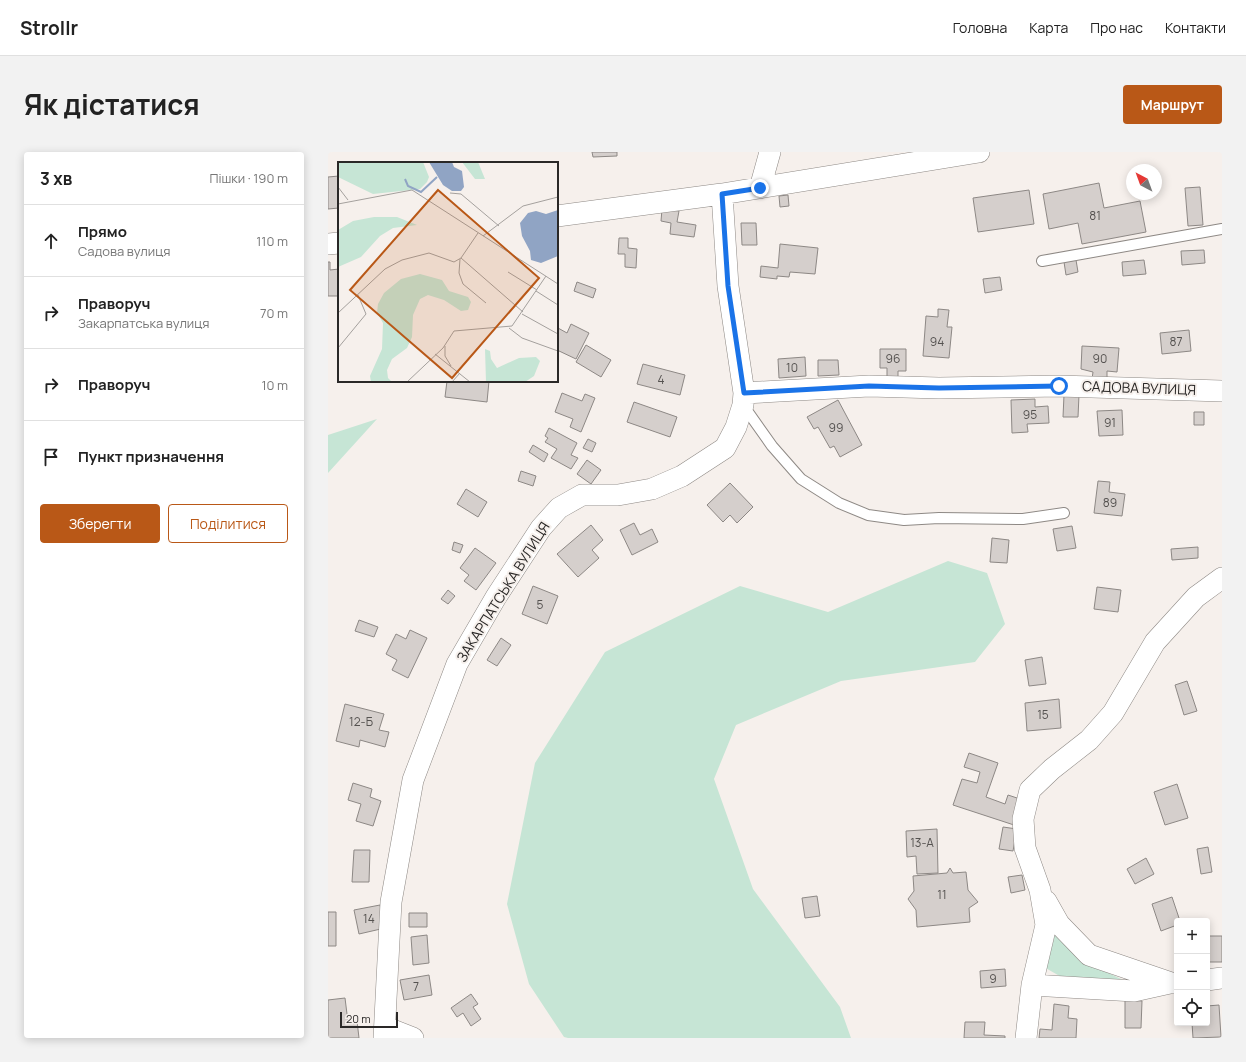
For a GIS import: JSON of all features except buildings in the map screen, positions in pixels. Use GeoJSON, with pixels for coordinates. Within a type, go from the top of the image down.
{"type":"FeatureCollection","features":[{"type":"Feature","properties":{"kind":"street"},"geometry":{"type":"LineString","coordinates":[[760,188],[770,152]]}},
{"type":"Feature","properties":{"kind":"street"},"geometry":{"type":"LineString","coordinates":[[558,216],[722,194],[979,152]]}},
{"type":"Feature","properties":{"kind":"street","name":"ЗАКАРПАТСЬКА ВУЛИЦЯ"},"geometry":{"type":"LineString","coordinates":[[384,1033],[391,902],[413,780],[457,664],[496,597],[541,528],[559,508],[582,495],[618,495],[652,489],[682,476],[725,448],[736,427],[743,399],[728,286],[722,194]]}},
{"type":"Feature","properties":{"kind":"street"},"geometry":{"type":"LineString","coordinates":[[328,244],[338,243]]}},
{"type":"Feature","properties":{"kind":"street","name":"САДОВА ВУЛИЦЯ"},"geometry":{"type":"LineString","coordinates":[[743,399],[869,386],[939,388],[1059,386],[1222,390]]}},
{"type":"Feature","properties":{"kind":"street"},"geometry":{"type":"LineString","coordinates":[[1026,1038],[1032,985],[1046,925],[1040,890],[1025,848],[1023,819],[1030,790],[1052,769],[1089,740],[1113,713],[1155,642],[1196,597],[1222,578]]}},
{"type":"Feature","properties":{"kind":"street"},"geometry":{"type":"LineString","coordinates":[[1040,890],[1060,924],[1089,955],[1174,983]]}},
{"type":"Feature","properties":{"kind":"street"},"geometry":{"type":"LineString","coordinates":[[1210,980],[1222,978]]}},
{"type":"Feature","properties":{"kind":"street"},"geometry":{"type":"LineString","coordinates":[[1032,985],[1134,991],[1174,983]]}},
{"type":"Feature","properties":{"kind":"street"},"geometry":{"type":"LineString","coordinates":[[384,1033],[413,1038]]}},
{"type":"Feature","properties":{"kind":"lane"},"geometry":{"type":"LineString","coordinates":[[1042,261],[1222,229]]}},
{"type":"Feature","properties":{"kind":"lane"},"geometry":{"type":"LineString","coordinates":[[743,399],[772,446],[801,479],[839,503],[868,515],[904,520],[939,518],[1024,519],[1064,513]]}},
{"type":"Feature","properties":{"kind":"green space"},"geometry":{"type":"Polygon","coordinates":[[[377,419],[328,473],[328,435],[377,419]]]}},
{"type":"Feature","properties":{"kind":"green space"},"geometry":{"type":"Polygon","coordinates":[[[948,561],[987,573],[1005,624],[975,662],[841,681],[736,725],[714,779],[753,889],[840,1007],[851,1038],[564,1037],[529,984],[507,904],[535,763],[605,652],[740,586],[828,612],[948,561]]]}},
{"type":"Feature","properties":{"kind":"green space"},"geometry":{"type":"Polygon","coordinates":[[[1049,919],[1083,961],[1138,987],[1072,983],[1042,966],[1049,919]]]}},
{"type":"Feature","properties":{"kind":"route"},"geometry":{"type":"LineString","coordinates":[[760,188],[722,194],[728,286],[744,393],[869,386],[939,388],[1059,386]]}}]}
